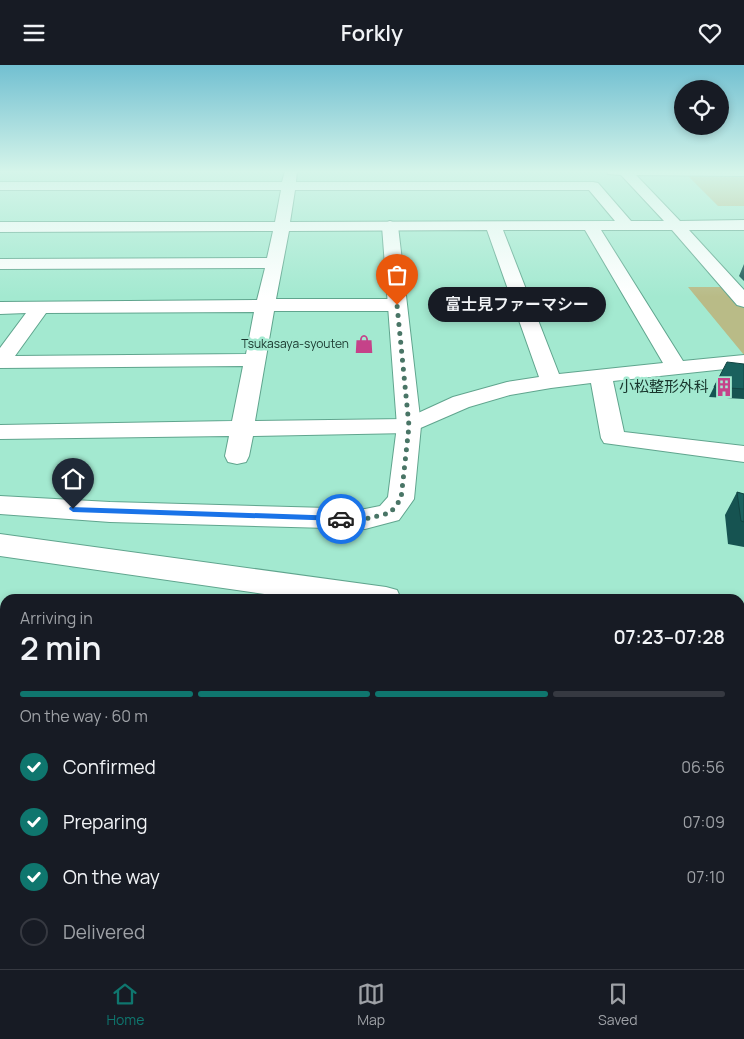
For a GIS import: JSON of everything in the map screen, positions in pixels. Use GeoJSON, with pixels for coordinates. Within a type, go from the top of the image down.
{"type":"FeatureCollection","features":[{"type":"Feature","properties":{"kind":"street"},"geometry":{"type":"LineString","coordinates":[[8,213],[284,220],[390,226],[744,225]]}},
{"type":"Feature","properties":{"kind":"street"},"geometry":{"type":"LineString","coordinates":[[237,456],[265,305],[285,213]]}},
{"type":"Feature","properties":{"kind":"street"},"geometry":{"type":"LineString","coordinates":[[0,227],[267,226],[284,220],[535,213]]}},
{"type":"Feature","properties":{"kind":"street"},"geometry":{"type":"LineString","coordinates":[[618,213],[626,224]]}},
{"type":"Feature","properties":{"kind":"street"},"geometry":{"type":"LineString","coordinates":[[662,213],[677,226],[744,301]]}},
{"type":"Feature","properties":{"kind":"street"},"geometry":{"type":"LineString","coordinates":[[494,225],[551,381]]}},
{"type":"Feature","properties":{"kind":"street"},"geometry":{"type":"LineString","coordinates":[[590,225],[677,369]]}},
{"type":"Feature","properties":{"kind":"street"},"geometry":{"type":"LineString","coordinates":[[0,505],[110,511],[365,519],[390,513],[401,499],[409,426],[390,226]]}},
{"type":"Feature","properties":{"kind":"street"},"geometry":{"type":"LineString","coordinates":[[0,264],[275,263]]}},
{"type":"Feature","properties":{"kind":"street"},"geometry":{"type":"LineString","coordinates":[[0,308],[397,305]]}},
{"type":"Feature","properties":{"kind":"street"},"geometry":{"type":"LineString","coordinates":[[0,362],[40,308]]}},
{"type":"Feature","properties":{"kind":"street"},"geometry":{"type":"LineString","coordinates":[[0,362],[255,360]]}},
{"type":"Feature","properties":{"kind":"street"},"geometry":{"type":"LineString","coordinates":[[0,432],[241,430],[409,426],[461,402],[506,389],[551,381],[744,361]]}},
{"type":"Feature","properties":{"kind":"street"},"geometry":{"type":"LineString","coordinates":[[601,377],[613,438],[744,454]]}},
{"type":"Feature","properties":{"kind":"street"},"geometry":{"type":"LineString","coordinates":[[0,545],[246,589],[316,594]]}},
{"type":"Feature","properties":{"kind":"green space"},"geometry":{"type":"Polygon","coordinates":[[[688,287],[732,287],[744,301],[744,355],[688,287]]]}},
{"type":"Feature","properties":{"kind":"building"},"geometry":{"type":"Polygon","coordinates":[[[727,362],[744,364],[744,389],[714,387],[727,362]]]}},
{"type":"Feature","properties":{"kind":"building"},"geometry":{"type":"Polygon","coordinates":[[[737,492],[744,494],[744,522],[741,521],[737,492]]]}},
{"type":"Feature","properties":{"kind":"way so far"},"geometry":{"type":"LineString","coordinates":[[341,519],[365,519],[390,513],[401,499],[409,426],[397,305]]}},
{"type":"Feature","properties":{"kind":"place","name":"富士見ファーマシー"},"geometry":{"type":"Point","coordinates":[397,305]}},
{"type":"Feature","properties":{"kind":"place","name":"Tsukasaya-syouten"},"geometry":{"type":"Point","coordinates":[364,344]}},
{"type":"Feature","properties":{"kind":"place","name":"小松整形外科"},"geometry":{"type":"Point","coordinates":[724,387]}},
{"type":"Feature","properties":{"kind":"route"},"geometry":{"type":"LineString","coordinates":[[73,509],[341,519]]}}]}
